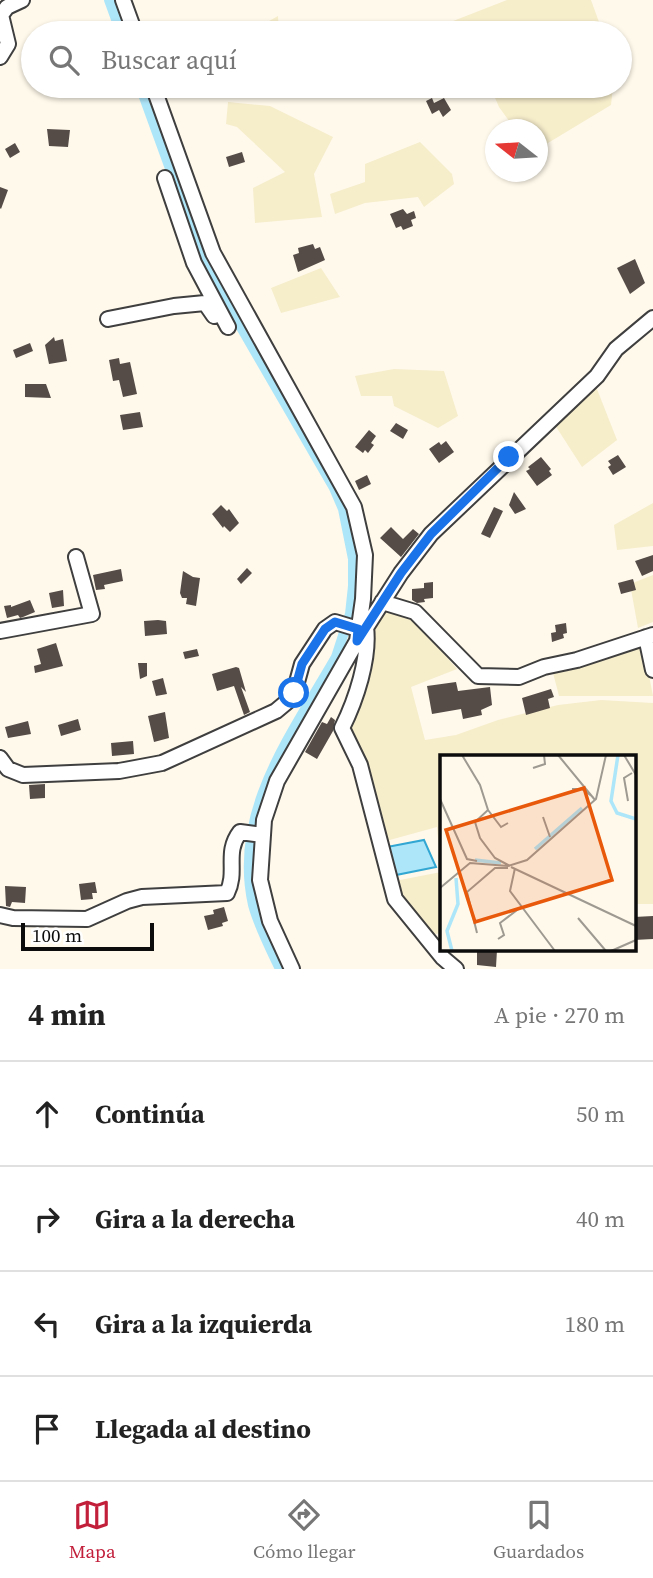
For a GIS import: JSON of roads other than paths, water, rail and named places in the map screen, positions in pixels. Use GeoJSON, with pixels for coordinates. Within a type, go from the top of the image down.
{"type":"FeatureCollection","features":[{"type":"Feature","properties":{"kind":"street"},"geometry":{"type":"LineString","coordinates":[[0,57],[8,44],[1,15],[7,7],[22,0]]}},
{"type":"Feature","properties":{"kind":"street"},"geometry":{"type":"LineString","coordinates":[[123,0],[131,21]]}},
{"type":"Feature","properties":{"kind":"street"},"geometry":{"type":"LineString","coordinates":[[157,98],[213,253],[354,508],[365,555],[360,632]]}},
{"type":"Feature","properties":{"kind":"street"},"geometry":{"type":"LineString","coordinates":[[164,178],[194,263],[230,326]]}},
{"type":"Feature","properties":{"kind":"street"},"geometry":{"type":"LineString","coordinates":[[108,319],[205,303],[220,325],[230,326],[248,316]]}},
{"type":"Feature","properties":{"kind":"street"},"geometry":{"type":"LineString","coordinates":[[292,969],[270,921],[260,880],[264,820],[277,781],[360,632],[431,534],[597,376],[616,349],[653,318]]}},
{"type":"Feature","properties":{"kind":"street"},"geometry":{"type":"LineString","coordinates":[[0,631],[92,614],[76,557]]}},
{"type":"Feature","properties":{"kind":"street"},"geometry":{"type":"LineString","coordinates":[[382,603],[415,612],[478,676],[519,677],[650,636],[653,670]]}},
{"type":"Feature","properties":{"kind":"street"},"geometry":{"type":"LineString","coordinates":[[0,758],[8,769],[23,775],[119,771],[162,763],[276,711],[294,693],[302,664],[325,629],[335,622],[360,632],[368,639],[355,703],[342,728],[360,765],[395,899],[443,958],[456,969]]}},
{"type":"Feature","properties":{"kind":"street"},"geometry":{"type":"LineString","coordinates":[[0,915],[13,918],[87,919],[142,897],[227,893],[232,884],[232,843],[240,832],[263,835]]}},
{"type":"Feature","properties":{"kind":"water"},"geometry":{"type":"Polygon","coordinates":[[[424,840],[436,867],[396,875],[387,847],[424,840]]]}},
{"type":"Feature","properties":{"kind":"waterway"},"geometry":{"type":"LineString","coordinates":[[109,0],[117,21]]}},
{"type":"Feature","properties":{"kind":"waterway"},"geometry":{"type":"LineString","coordinates":[[144,98],[205,265],[334,488],[343,509],[353,559],[350,614],[336,657],[270,775],[258,806],[251,837],[249,871],[253,905],[280,969]]}}]}
